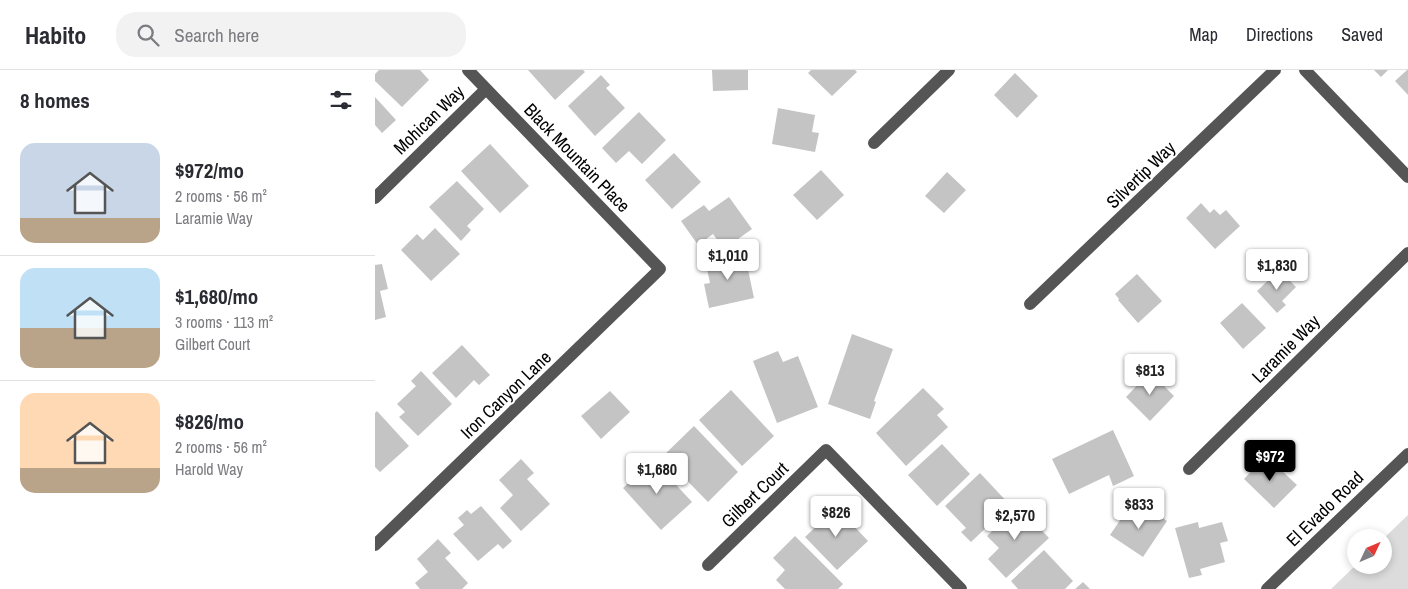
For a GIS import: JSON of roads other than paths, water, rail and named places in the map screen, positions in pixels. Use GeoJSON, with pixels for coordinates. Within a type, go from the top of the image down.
{"type":"FeatureCollection","features":[{"type":"Feature","properties":{"kind":"street","name":"Black Mountain Place"},"geometry":{"type":"LineString","coordinates":[[468,70],[660,270]]}},
{"type":"Feature","properties":{"kind":"street"},"geometry":{"type":"LineString","coordinates":[[874,143],[949,70]]}},
{"type":"Feature","properties":{"kind":"street","name":"Silvertip Way"},"geometry":{"type":"LineString","coordinates":[[1030,304],[1275,70]]}},
{"type":"Feature","properties":{"kind":"street"},"geometry":{"type":"LineString","coordinates":[[1305,70],[1408,177]]}},
{"type":"Feature","properties":{"kind":"street","name":"Mohican Way"},"geometry":{"type":"LineString","coordinates":[[375,198],[486,89]]}},
{"type":"Feature","properties":{"kind":"street","name":"Laramie Way"},"geometry":{"type":"LineString","coordinates":[[1189,469],[1408,254]]}},
{"type":"Feature","properties":{"kind":"street","name":"Iron Canyon Lane"},"geometry":{"type":"LineString","coordinates":[[375,545],[660,270]]}},
{"type":"Feature","properties":{"kind":"street","name":"Gilbert Court"},"geometry":{"type":"LineString","coordinates":[[708,565],[826,450],[961,589]]}},
{"type":"Feature","properties":{"kind":"street","name":"El Evado Road"},"geometry":{"type":"LineString","coordinates":[[1267,589],[1408,454]]}}]}
